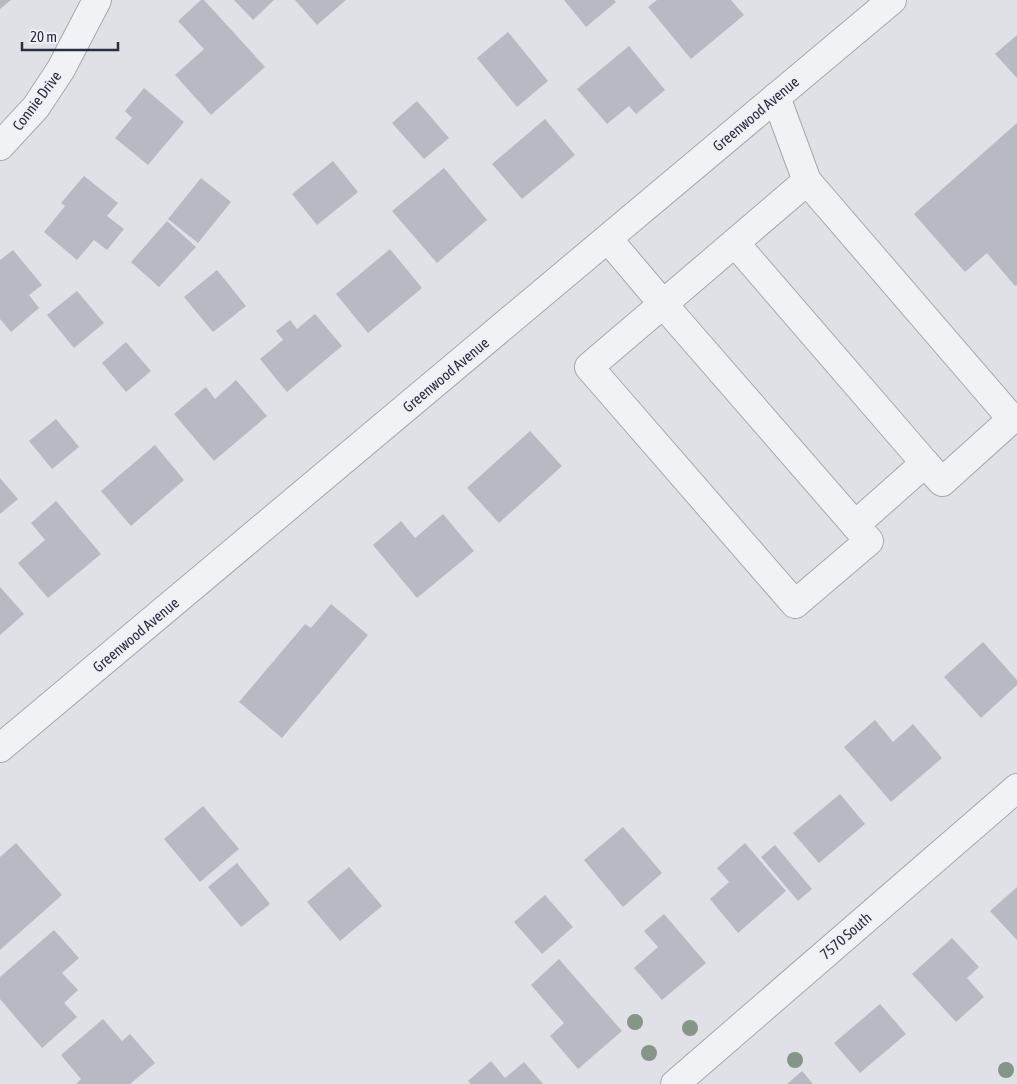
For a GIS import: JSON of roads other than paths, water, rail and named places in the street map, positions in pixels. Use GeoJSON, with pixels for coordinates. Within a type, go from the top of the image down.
{"type":"FeatureCollection","features":[{"type":"Feature","properties":{"kind":"street","name":"Connie Drive"},"geometry":{"type":"LineString","coordinates":[[0,146],[36,107],[61,69],[97,0]]}},
{"type":"Feature","properties":{"kind":"street","name":"Greenwood Avenue"},"geometry":{"type":"LineString","coordinates":[[0,748],[892,0]]}},
{"type":"Feature","properties":{"kind":"street"},"geometry":{"type":"LineString","coordinates":[[735,243],[942,482],[1014,418],[807,181],[776,98]]}},
{"type":"Feature","properties":{"kind":"street"},"geometry":{"type":"LineString","coordinates":[[608,239],[663,304],[869,541],[795,604],[589,367],[663,304],[735,243],[807,181]]}},
{"type":"Feature","properties":{"kind":"street"},"geometry":{"type":"LineString","coordinates":[[855,525],[926,463]]}},
{"type":"Feature","properties":{"kind":"street","name":"7570 South"},"geometry":{"type":"LineString","coordinates":[[675,1084],[1017,788]]}}]}
